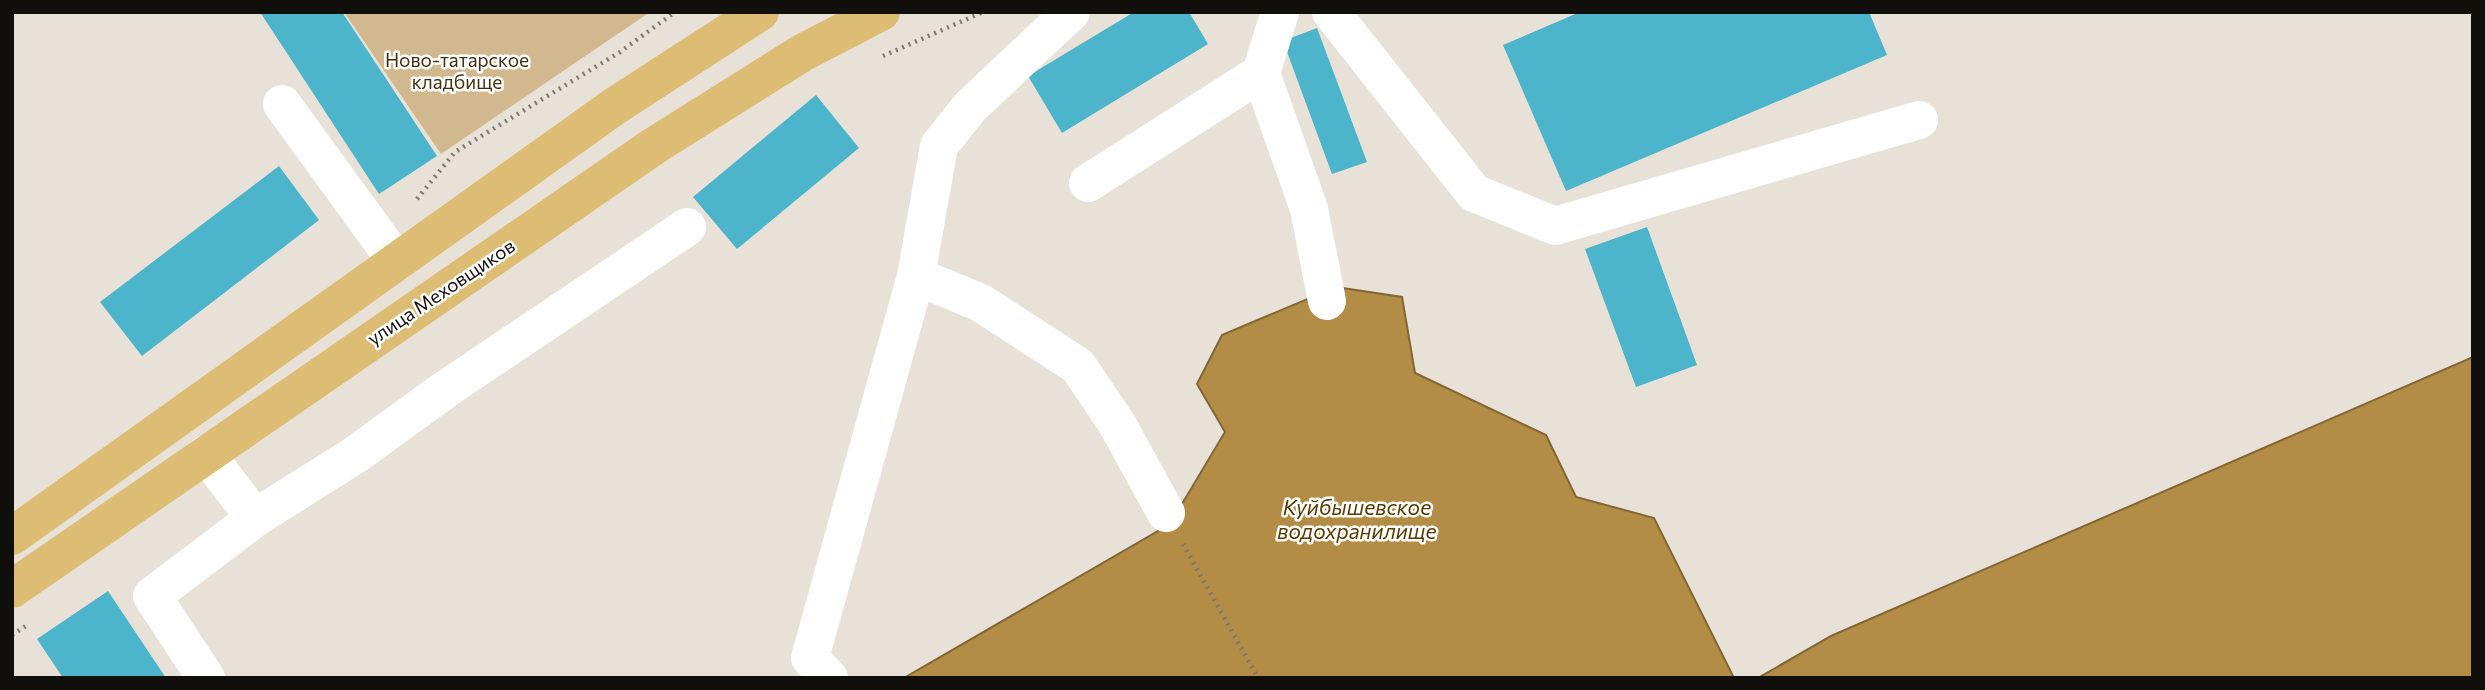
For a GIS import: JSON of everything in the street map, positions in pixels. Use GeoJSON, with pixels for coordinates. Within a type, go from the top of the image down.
{"type":"FeatureCollection","features":[{"type":"Feature","properties":{"kind":"main road"},"geometry":{"type":"LineString","coordinates":[[12,536],[615,106],[760,12]]}},
{"type":"Feature","properties":{"kind":"main road","name":"улица Меховщиков"},"geometry":{"type":"LineString","coordinates":[[12,589],[653,146],[802,53],[881,12]]}},
{"type":"Feature","properties":{"kind":"lane"},"geometry":{"type":"LineString","coordinates":[[829,678],[810,658],[916,276],[939,146],[970,107],[1071,12]]}},
{"type":"Feature","properties":{"kind":"lane"},"geometry":{"type":"LineString","coordinates":[[1280,12],[1261,73],[1308,209],[1327,301]]}},
{"type":"Feature","properties":{"kind":"lane"},"geometry":{"type":"LineString","coordinates":[[1340,15],[1475,193],[1555,226],[1919,120]]}},
{"type":"Feature","properties":{"kind":"lane"},"geometry":{"type":"LineString","coordinates":[[1088,183],[1261,73]]}},
{"type":"Feature","properties":{"kind":"lane"},"geometry":{"type":"LineString","coordinates":[[282,104],[397,262]]}},
{"type":"Feature","properties":{"kind":"lane"},"geometry":{"type":"LineString","coordinates":[[206,678],[152,596],[255,518],[355,455],[446,389],[687,226]]}},
{"type":"Feature","properties":{"kind":"lane"},"geometry":{"type":"LineString","coordinates":[[916,276],[981,303],[1078,366],[1117,424],[1166,513]]}},
{"type":"Feature","properties":{"kind":"lane"},"geometry":{"type":"LineString","coordinates":[[206,453],[255,518]]}},
{"type":"Feature","properties":{"kind":"path"},"geometry":{"type":"LineString","coordinates":[[873,60],[983,12]]}},
{"type":"Feature","properties":{"kind":"path"},"geometry":{"type":"LineString","coordinates":[[1166,513],[1258,678]]}},
{"type":"Feature","properties":{"kind":"path"},"geometry":{"type":"LineString","coordinates":[[12,635],[34,620]]}},
{"type":"Feature","properties":{"kind":"green space","name":"Ново-татарское кладбище"},"geometry":{"type":"Polygon","coordinates":[[[344,12],[650,12],[441,154],[344,12]]]}},
{"type":"Feature","properties":{"kind":"water","name":"Куйбышевское водохранилище"},"geometry":{"type":"Polygon","coordinates":[[[1336,287],[1402,297],[1415,373],[1546,435],[1576,497],[1654,518],[1734,678],[904,678],[1170,524],[1225,432],[1197,384],[1222,335],[1336,287]]]}},
{"type":"Feature","properties":{"kind":"water"},"geometry":{"type":"Polygon","coordinates":[[[2473,357],[2473,678],[1758,678],[1831,636],[2473,357]]]}},
{"type":"Feature","properties":{"kind":"building"},"geometry":{"type":"Polygon","coordinates":[[[260,12],[342,12],[437,156],[379,194],[260,12]]]}},
{"type":"Feature","properties":{"kind":"building"},"geometry":{"type":"Polygon","coordinates":[[[1134,12],[1189,12],[1208,44],[1062,133],[1028,76],[1134,12]]]}},
{"type":"Feature","properties":{"kind":"building"},"geometry":{"type":"Polygon","coordinates":[[[1580,12],[1869,12],[1887,55],[1566,191],[1503,45],[1580,12]]]}},
{"type":"Feature","properties":{"kind":"building"},"geometry":{"type":"Polygon","coordinates":[[[1317,28],[1367,162],[1332,174],[1283,41],[1317,28]]]}},
{"type":"Feature","properties":{"kind":"building"},"geometry":{"type":"Polygon","coordinates":[[[816,95],[859,148],[737,249],[693,197],[816,95]]]}},
{"type":"Feature","properties":{"kind":"building"},"geometry":{"type":"Polygon","coordinates":[[[279,166],[319,220],[142,356],[100,302],[279,166]]]}},
{"type":"Feature","properties":{"kind":"building"},"geometry":{"type":"Polygon","coordinates":[[[1647,227],[1697,365],[1636,387],[1585,249],[1647,227]]]}},
{"type":"Feature","properties":{"kind":"building"},"geometry":{"type":"Polygon","coordinates":[[[108,591],[166,678],[63,678],[37,639],[108,591]]]}}]}
